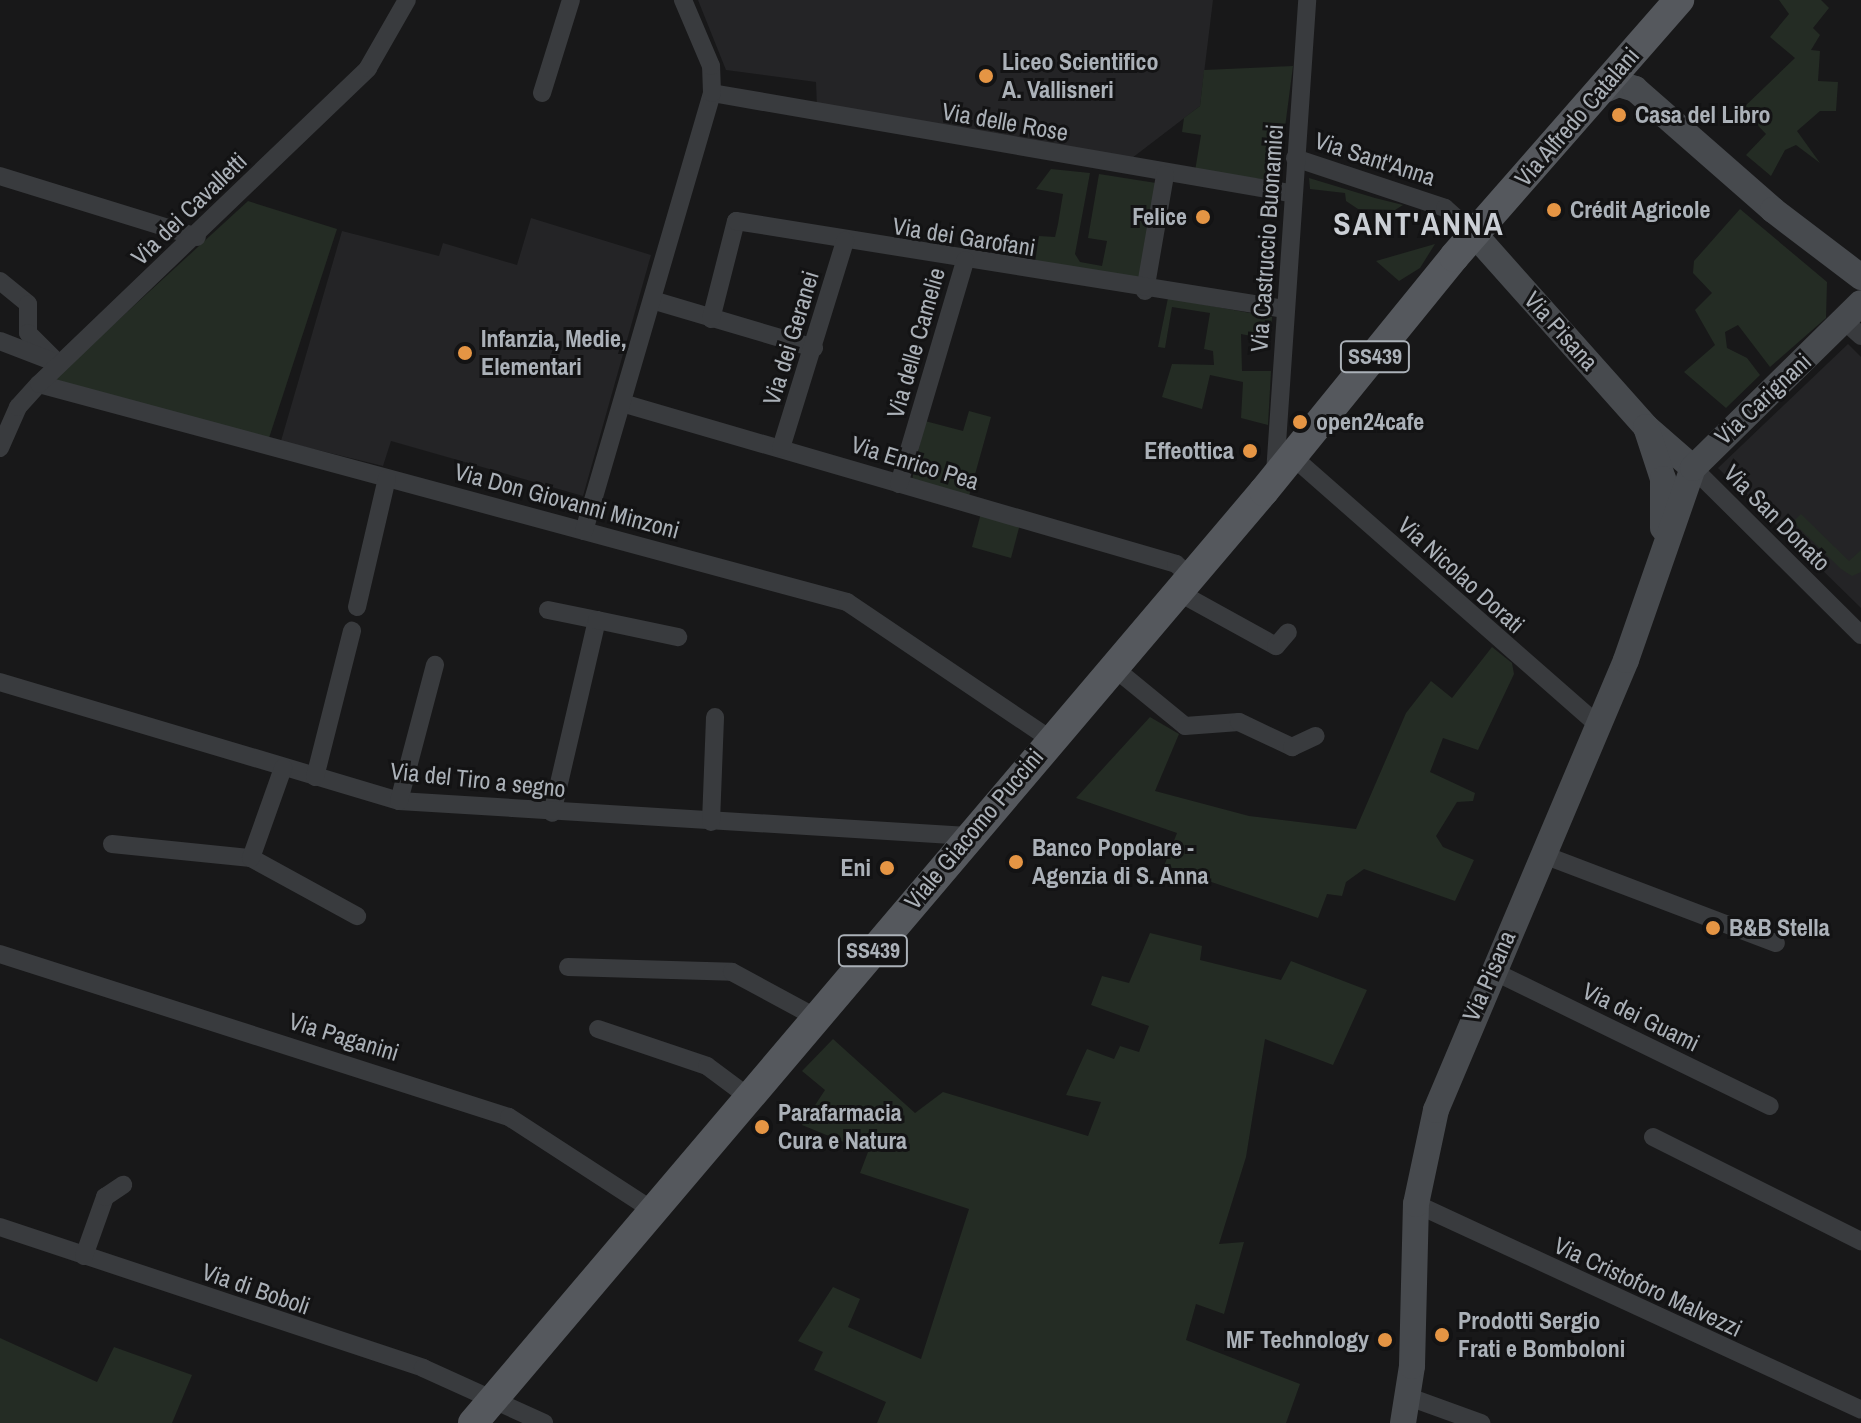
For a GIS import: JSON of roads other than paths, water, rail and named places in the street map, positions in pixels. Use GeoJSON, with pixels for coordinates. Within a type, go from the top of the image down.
{"type":"FeatureCollection","features":[{"type":"Feature","properties":{"kind":"main road"},"geometry":{"type":"LineString","coordinates":[[1635,89],[1631,68],[1671,10]]}},
{"type":"Feature","properties":{"kind":"main road","name":"Via Alfredo Catalani"},"geometry":{"type":"LineString","coordinates":[[1475,235],[1671,10]]}},
{"type":"Feature","properties":{"kind":"main road"},"geometry":{"type":"LineString","coordinates":[[1595,94],[1619,84],[1635,89],[1857,270]]}},
{"type":"Feature","properties":{"kind":"main road","name":"Via Pisana"},"geometry":{"type":"LineString","coordinates":[[1403,1423],[1409,1397],[1416,1204],[1443,1089],[1491,970],[1599,726],[1693,468],[1646,427],[1475,235]]}},
{"type":"Feature","properties":{"kind":"main road","name":"Viale Giacomo Puccini"},"geometry":{"type":"LineString","coordinates":[[473,1423],[1283,468],[1475,235]]}},
{"type":"Feature","properties":{"kind":"main road","name":"Via Carignani"},"geometry":{"type":"LineString","coordinates":[[1693,468],[1854,324]]}},
{"type":"Feature","properties":{"kind":"main road","name":"Via Pisana"},"geometry":{"type":"LineString","coordinates":[[1646,427],[1663,479],[1661,549]]}},
{"type":"Feature","properties":{"kind":"street","name":"Via dei Cavalletti"},"geometry":{"type":"LineString","coordinates":[[0,448],[18,407],[39,384],[197,237],[368,68],[407,0]]}},
{"type":"Feature","properties":{"kind":"street"},"geometry":{"type":"LineString","coordinates":[[542,93],[571,0]]}},
{"type":"Feature","properties":{"kind":"street"},"geometry":{"type":"LineString","coordinates":[[584,531],[712,93],[711,66],[683,0]]}},
{"type":"Feature","properties":{"kind":"street","name":"Via Castruccio Buonamici"},"geometry":{"type":"LineString","coordinates":[[1283,468],[1290,193],[1307,0]]}},
{"type":"Feature","properties":{"kind":"street","name":"Via delle Rose"},"geometry":{"type":"LineString","coordinates":[[712,93],[1165,175],[1290,193]]}},
{"type":"Feature","properties":{"kind":"street","name":"Via Sant'Anna"},"geometry":{"type":"LineString","coordinates":[[1295,158],[1445,208],[1475,235]]}},
{"type":"Feature","properties":{"kind":"street"},"geometry":{"type":"LineString","coordinates":[[1145,291],[1165,175]]}},
{"type":"Feature","properties":{"kind":"street"},"geometry":{"type":"LineString","coordinates":[[0,176],[197,237]]}},
{"type":"Feature","properties":{"kind":"street","name":"Via dei Garofani"},"geometry":{"type":"LineString","coordinates":[[711,319],[736,221],[1145,291],[1285,309]]}},
{"type":"Feature","properties":{"kind":"street","name":"Via dei Geranei"},"geometry":{"type":"LineString","coordinates":[[781,448],[845,241]]}},
{"type":"Feature","properties":{"kind":"street","name":"Via delle Camelie"},"geometry":{"type":"LineString","coordinates":[[899,484],[965,261]]}},
{"type":"Feature","properties":{"kind":"street"},"geometry":{"type":"LineString","coordinates":[[0,281],[28,304],[28,333],[59,364]]}},
{"type":"Feature","properties":{"kind":"street"},"geometry":{"type":"LineString","coordinates":[[652,300],[814,348]]}},
{"type":"Feature","properties":{"kind":"street"},"geometry":{"type":"LineString","coordinates":[[0,341],[59,364]]}},
{"type":"Feature","properties":{"kind":"street","name":"Via Don Giovanni Minzoni"},"geometry":{"type":"LineString","coordinates":[[39,384],[847,602],[1050,739]]}},
{"type":"Feature","properties":{"kind":"street","name":"Via Enrico Pea"},"geometry":{"type":"LineString","coordinates":[[622,403],[1176,564],[1185,584],[1276,646],[1288,632]]}},
{"type":"Feature","properties":{"kind":"street","name":"Via Nicolao Dorati"},"geometry":{"type":"LineString","coordinates":[[1283,468],[1599,726]]}},
{"type":"Feature","properties":{"kind":"street","name":"Via San Donato"},"geometry":{"type":"LineString","coordinates":[[1693,468],[1861,635]]}},
{"type":"Feature","properties":{"kind":"street"},"geometry":{"type":"LineString","coordinates":[[357,607],[387,478]]}},
{"type":"Feature","properties":{"kind":"street"},"geometry":{"type":"LineString","coordinates":[[548,610],[678,637]]}},
{"type":"Feature","properties":{"kind":"street"},"geometry":{"type":"LineString","coordinates":[[552,813],[597,620]]}},
{"type":"Feature","properties":{"kind":"street"},"geometry":{"type":"LineString","coordinates":[[315,777],[352,631]]}},
{"type":"Feature","properties":{"kind":"street"},"geometry":{"type":"LineString","coordinates":[[399,801],[435,665]]}},
{"type":"Feature","properties":{"kind":"street"},"geometry":{"type":"LineString","coordinates":[[1113,667],[1185,726],[1239,722],[1292,747],[1316,736]]}},
{"type":"Feature","properties":{"kind":"street","name":"Via del Tiro a segno"},"geometry":{"type":"LineString","coordinates":[[0,682],[399,801],[552,813],[968,836]]}},
{"type":"Feature","properties":{"kind":"street"},"geometry":{"type":"LineString","coordinates":[[711,822],[715,717]]}},
{"type":"Feature","properties":{"kind":"street"},"geometry":{"type":"LineString","coordinates":[[251,858],[283,768]]}},
{"type":"Feature","properties":{"kind":"street"},"geometry":{"type":"LineString","coordinates":[[112,844],[251,858],[357,916]]}},
{"type":"Feature","properties":{"kind":"street"},"geometry":{"type":"LineString","coordinates":[[1544,855],[1776,943]]}},
{"type":"Feature","properties":{"kind":"street","name":"Via Paganini"},"geometry":{"type":"LineString","coordinates":[[0,954],[509,1117],[654,1211]]}},
{"type":"Feature","properties":{"kind":"street"},"geometry":{"type":"LineString","coordinates":[[568,967],[732,972],[817,1018]]}},
{"type":"Feature","properties":{"kind":"street","name":"Via dei Guami"},"geometry":{"type":"LineString","coordinates":[[1491,970],[1770,1106]]}},
{"type":"Feature","properties":{"kind":"street"},"geometry":{"type":"LineString","coordinates":[[598,1029],[707,1066],[750,1098]]}},
{"type":"Feature","properties":{"kind":"street"},"geometry":{"type":"LineString","coordinates":[[1653,1137],[1861,1241]]}},
{"type":"Feature","properties":{"kind":"street"},"geometry":{"type":"LineString","coordinates":[[84,1256],[105,1197],[123,1185]]}},
{"type":"Feature","properties":{"kind":"street","name":"Via Cristoforo Malvezzi"},"geometry":{"type":"LineString","coordinates":[[1416,1204],[1861,1410]]}},
{"type":"Feature","properties":{"kind":"street","name":"Via di Boboli"},"geometry":{"type":"LineString","coordinates":[[0,1227],[423,1368],[544,1423]]}},
{"type":"Feature","properties":{"kind":"street"},"geometry":{"type":"LineString","coordinates":[[1409,1397],[1481,1423]]}},
{"type":"Feature","properties":{"kind":"place","name":"Liceo Scientifico A. Vallisneri"},"geometry":{"type":"Point","coordinates":[986,76]}},
{"type":"Feature","properties":{"kind":"place","name":"Casa del Libro"},"geometry":{"type":"Point","coordinates":[1619,115]}},
{"type":"Feature","properties":{"kind":"place","name":"Crédit Agricole"},"geometry":{"type":"Point","coordinates":[1554,210]}},
{"type":"Feature","properties":{"kind":"place","name":"Felice"},"geometry":{"type":"Point","coordinates":[1203,217]}},
{"type":"Feature","properties":{"kind":"place","name":"Infanzia, Medie, Elementari"},"geometry":{"type":"Point","coordinates":[465,353]}},
{"type":"Feature","properties":{"kind":"place","name":"open24cafe"},"geometry":{"type":"Point","coordinates":[1300,422]}},
{"type":"Feature","properties":{"kind":"place","name":"Effeottica"},"geometry":{"type":"Point","coordinates":[1250,451]}},
{"type":"Feature","properties":{"kind":"place","name":"Banco Popolare - Agenzia di S. Anna"},"geometry":{"type":"Point","coordinates":[1016,862]}},
{"type":"Feature","properties":{"kind":"place","name":"Eni"},"geometry":{"type":"Point","coordinates":[887,868]}},
{"type":"Feature","properties":{"kind":"place","name":"B&B Stella"},"geometry":{"type":"Point","coordinates":[1713,928]}},
{"type":"Feature","properties":{"kind":"place","name":"Parafarmacia Cura e Natura"},"geometry":{"type":"Point","coordinates":[762,1127]}},
{"type":"Feature","properties":{"kind":"place","name":"Prodotti Sergio Frati e Bomboloni"},"geometry":{"type":"Point","coordinates":[1442,1335]}},
{"type":"Feature","properties":{"kind":"place","name":"MF Technology"},"geometry":{"type":"Point","coordinates":[1385,1340]}},
{"type":"Feature","properties":{"kind":"district","name":"SANT'ANNA"},"geometry":{"type":"Point","coordinates":[1419,224]}}]}
